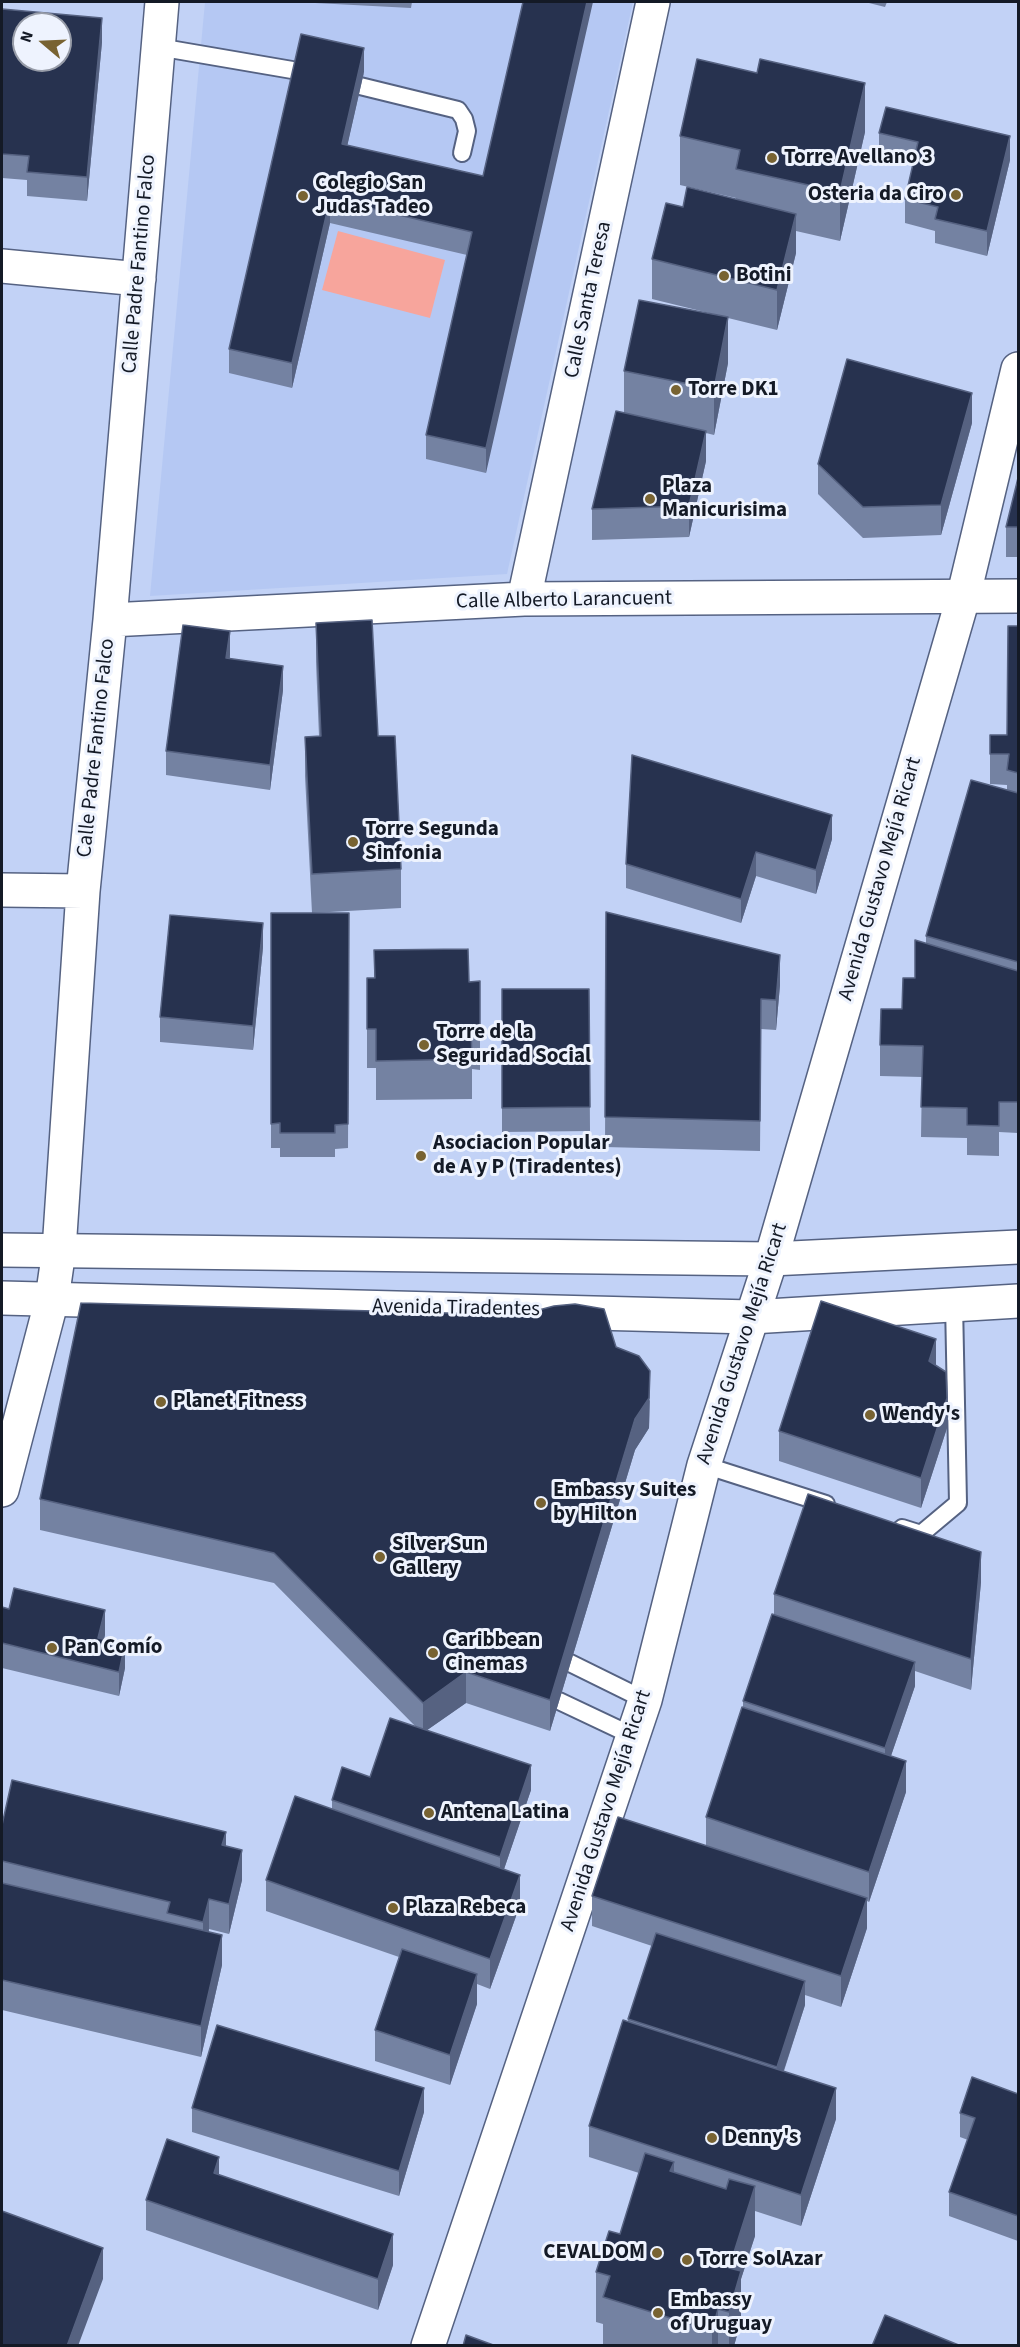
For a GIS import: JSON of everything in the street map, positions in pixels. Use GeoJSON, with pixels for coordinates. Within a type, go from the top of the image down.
{"type":"FeatureCollection","features":[{"type":"Feature","properties":{"kind":"street","name":"Calle Padre Fantino Falco"},"geometry":{"type":"LineString","coordinates":[[2,1490],[52,1299],[59,1250],[83,891],[110,620],[162,2]]}},
{"type":"Feature","properties":{"kind":"street","name":"Calle Santa Teresa"},"geometry":{"type":"LineString","coordinates":[[524,599],[653,2]]}},
{"type":"Feature","properties":{"kind":"street"},"geometry":{"type":"LineString","coordinates":[[2,266],[139,279]]}},
{"type":"Feature","properties":{"kind":"street","name":"Avenida Gustavo Mejía Ricart"},"geometry":{"type":"LineString","coordinates":[[428,2346],[645,1700],[704,1465],[771,1260],[963,598],[1018,369]]}},
{"type":"Feature","properties":{"kind":"street","name":"Calle Alberto Larancuent"},"geometry":{"type":"LineString","coordinates":[[110,620],[524,599],[1018,596]]}},
{"type":"Feature","properties":{"kind":"street"},"geometry":{"type":"LineString","coordinates":[[2,890],[83,891]]}},
{"type":"Feature","properties":{"kind":"street"},"geometry":{"type":"LineString","coordinates":[[2,1250],[771,1260],[1018,1246]]}},
{"type":"Feature","properties":{"kind":"street","name":"Avenida Tiradentes"},"geometry":{"type":"LineString","coordinates":[[2,1298],[751,1317],[954,1303],[1018,1301]]}},
{"type":"Feature","properties":{"kind":"lane"},"geometry":{"type":"LineString","coordinates":[[158,47],[298,71]]}},
{"type":"Feature","properties":{"kind":"lane"},"geometry":{"type":"LineString","coordinates":[[360,86],[458,110],[464,119],[467,131],[462,153]]}},
{"type":"Feature","properties":{"kind":"lane"},"geometry":{"type":"LineString","coordinates":[[887,1523],[921,1534],[958,1503],[954,1303]]}},
{"type":"Feature","properties":{"kind":"lane"},"geometry":{"type":"LineString","coordinates":[[704,1465],[841,1509]]}},
{"type":"Feature","properties":{"kind":"lane"},"geometry":{"type":"LineString","coordinates":[[570,1663],[645,1700]]}},
{"type":"Feature","properties":{"kind":"lane"},"geometry":{"type":"LineString","coordinates":[[559,1701],[633,1736]]}},
{"type":"Feature","properties":{"kind":"shaded area"},"geometry":{"type":"Polygon","coordinates":[[[205,2],[633,2],[507,574],[150,596],[205,2]]]}},
{"type":"Feature","properties":{"kind":"shaded area"},"geometry":{"type":"Polygon","coordinates":[[[338,231],[445,260],[430,318],[322,290],[338,231]]]}},
{"type":"Feature","properties":{"kind":"building"},"geometry":{"type":"Polygon","coordinates":[[[523,2],[587,2],[486,448],[426,435],[472,232],[330,199],[292,363],[229,349],[301,34],[364,48],[342,144],[483,176],[523,2]]]}},
{"type":"Feature","properties":{"kind":"building"},"geometry":{"type":"Polygon","coordinates":[[[2,9],[35,12],[12,12],[12,72],[72,72],[72,15],[102,18],[87,177],[27,172],[29,156],[2,154],[2,9]]]}},
{"type":"Feature","properties":{"kind":"building"},"geometry":{"type":"Polygon","coordinates":[[[697,59],[757,73],[760,59],[865,83],[840,192],[736,169],[740,150],[680,136],[697,59]]]}},
{"type":"Feature","properties":{"kind":"building","name":"Osteria da Ciro"},"geometry":{"type":"Polygon","coordinates":[[[886,107],[1010,136],[987,231],[935,219],[938,207],[905,199],[918,142],[879,133],[886,107]]]}},
{"type":"Feature","properties":{"kind":"building"},"geometry":{"type":"Polygon","coordinates":[[[687,187],[796,214],[777,290],[652,259],[666,203],[683,207],[687,187]]]}},
{"type":"Feature","properties":{"kind":"building"},"geometry":{"type":"Polygon","coordinates":[[[639,300],[728,317],[714,389],[624,371],[639,300]]]}},
{"type":"Feature","properties":{"kind":"building"},"geometry":{"type":"Polygon","coordinates":[[[847,359],[972,393],[941,505],[863,507],[818,464],[847,359]]]}},
{"type":"Feature","properties":{"kind":"building","name":"Plaza Manicurisima"},"geometry":{"type":"Polygon","coordinates":[[[616,411],[706,431],[689,506],[592,509],[616,411]]]}},
{"type":"Feature","properties":{"kind":"building"},"geometry":{"type":"Polygon","coordinates":[[[1018,478],[1018,527],[1006,527],[1018,478]]]}},
{"type":"Feature","properties":{"kind":"building","name":"Torre Segunda Sinfonia"},"geometry":{"type":"Polygon","coordinates":[[[372,620],[378,736],[395,736],[401,869],[312,874],[305,737],[321,736],[316,623],[372,620]]]}},
{"type":"Feature","properties":{"kind":"building"},"geometry":{"type":"Polygon","coordinates":[[[183,625],[230,631],[226,658],[283,666],[270,765],[166,751],[183,625]]]}},
{"type":"Feature","properties":{"kind":"building"},"geometry":{"type":"Polygon","coordinates":[[[1008,626],[1018,626],[1018,773],[1007,770],[1009,754],[990,754],[990,735],[1007,735],[1008,626]]]}},
{"type":"Feature","properties":{"kind":"building"},"geometry":{"type":"Polygon","coordinates":[[[632,755],[832,815],[816,870],[756,852],[741,899],[626,864],[632,755]]]}},
{"type":"Feature","properties":{"kind":"building"},"geometry":{"type":"Polygon","coordinates":[[[971,780],[1018,793],[1018,962],[926,936],[971,780]]]}},
{"type":"Feature","properties":{"kind":"building"},"geometry":{"type":"Polygon","coordinates":[[[606,912],[780,955],[776,1000],[761,999],[760,1121],[605,1117],[606,912]]]}},
{"type":"Feature","properties":{"kind":"building"},"geometry":{"type":"Polygon","coordinates":[[[271,913],[349,913],[348,1124],[335,1125],[335,1133],[280,1133],[280,1123],[271,1124],[271,913]]]}},
{"type":"Feature","properties":{"kind":"building"},"geometry":{"type":"Polygon","coordinates":[[[170,915],[263,923],[253,1026],[160,1017],[170,915]]]}},
{"type":"Feature","properties":{"kind":"building"},"geometry":{"type":"Polygon","coordinates":[[[915,940],[1018,971],[1018,1102],[999,1102],[999,1126],[967,1125],[967,1108],[921,1107],[923,1046],[880,1045],[881,1009],[902,1009],[903,978],[915,978],[915,940]]]}},
{"type":"Feature","properties":{"kind":"building","name":"Torre de la Seguridad Social"},"geometry":{"type":"Polygon","coordinates":[[[468,949],[469,982],[480,981],[480,1030],[471,1030],[472,1059],[376,1061],[376,1029],[367,1029],[367,978],[375,978],[374,950],[468,949]]]}},
{"type":"Feature","properties":{"kind":"building"},"geometry":{"type":"Polygon","coordinates":[[[502,989],[589,989],[590,1107],[502,1108],[502,989]]]}},
{"type":"Feature","properties":{"kind":"building","name":"Wendy's"},"geometry":{"type":"Polygon","coordinates":[[[821,1301],[936,1339],[929,1361],[946,1372],[947,1398],[921,1478],[779,1431],[821,1301]]]}},
{"type":"Feature","properties":{"kind":"building","name":"Silver Sun Gallery"},"geometry":{"type":"Polygon","coordinates":[[[81,1303],[520,1315],[554,1306],[575,1304],[604,1309],[616,1347],[639,1356],[650,1371],[649,1398],[635,1419],[550,1700],[466,1672],[423,1703],[274,1553],[40,1499],[81,1303]]]}},
{"type":"Feature","properties":{"kind":"building"},"geometry":{"type":"Polygon","coordinates":[[[808,1494],[981,1552],[971,1659],[774,1594],[808,1494]]]}},
{"type":"Feature","properties":{"kind":"building"},"geometry":{"type":"Polygon","coordinates":[[[14,1588],[105,1610],[98,1638],[125,1644],[119,1672],[2,1643],[2,1607],[9,1609],[14,1588]]]}},
{"type":"Feature","properties":{"kind":"building"},"geometry":{"type":"Polygon","coordinates":[[[772,1614],[915,1662],[885,1748],[743,1701],[772,1614]]]}},
{"type":"Feature","properties":{"kind":"building"},"geometry":{"type":"Polygon","coordinates":[[[742,1707],[906,1761],[869,1872],[706,1817],[742,1707]]]}},
{"type":"Feature","properties":{"kind":"building","name":"Antena Latina"},"geometry":{"type":"Polygon","coordinates":[[[390,1718],[531,1765],[500,1857],[332,1800],[342,1767],[370,1777],[390,1718]]]}},
{"type":"Feature","properties":{"kind":"building"},"geometry":{"type":"Polygon","coordinates":[[[12,1780],[226,1832],[222,1845],[242,1850],[229,1904],[209,1899],[203,1922],[167,1913],[170,1902],[2,1861],[2,1825],[12,1780]]]}},
{"type":"Feature","properties":{"kind":"building","name":"Plaza Rebeca"},"geometry":{"type":"Polygon","coordinates":[[[295,1796],[520,1875],[490,1959],[266,1880],[295,1796]]]}},
{"type":"Feature","properties":{"kind":"building"},"geometry":{"type":"Polygon","coordinates":[[[618,1817],[867,1898],[841,1976],[592,1896],[618,1817]]]}},
{"type":"Feature","properties":{"kind":"building"},"geometry":{"type":"Polygon","coordinates":[[[2,1883],[222,1935],[201,2026],[2,1980],[2,1883]]]}},
{"type":"Feature","properties":{"kind":"building"},"geometry":{"type":"Polygon","coordinates":[[[656,1933],[805,1981],[777,2067],[628,2019],[656,1933]]]}},
{"type":"Feature","properties":{"kind":"building"},"geometry":{"type":"Polygon","coordinates":[[[402,1949],[477,1974],[450,2055],[375,2030],[402,1949]]]}},
{"type":"Feature","properties":{"kind":"building","name":"Denny's"},"geometry":{"type":"Polygon","coordinates":[[[623,2020],[836,2088],[801,2195],[589,2126],[623,2020]]]}},
{"type":"Feature","properties":{"kind":"building"},"geometry":{"type":"Polygon","coordinates":[[[217,2025],[424,2088],[399,2171],[192,2108],[217,2025]]]}},
{"type":"Feature","properties":{"kind":"building"},"geometry":{"type":"Polygon","coordinates":[[[972,2077],[1018,2094],[1018,2216],[949,2192],[975,2118],[960,2113],[972,2077]]]}},
{"type":"Feature","properties":{"kind":"building"},"geometry":{"type":"Polygon","coordinates":[[[167,2139],[219,2157],[214,2173],[393,2234],[378,2279],[146,2200],[167,2139]]]}},
{"type":"Feature","properties":{"kind":"building"},"geometry":{"type":"Polygon","coordinates":[[[645,2153],[674,2162],[670,2171],[726,2189],[729,2179],[755,2186],[729,2268],[741,2271],[729,2312],[718,2309],[712,2331],[603,2297],[610,2276],[596,2272],[609,2231],[620,2234],[645,2153]]]}},
{"type":"Feature","properties":{"kind":"building"},"geometry":{"type":"Polygon","coordinates":[[[2,2211],[103,2248],[67,2346],[2,2346],[2,2211]]]}},
{"type":"Feature","properties":{"kind":"building"},"geometry":{"type":"Polygon","coordinates":[[[885,2315],[961,2346],[872,2346],[885,2315]]]}},
{"type":"Feature","properties":{"kind":"building"},"geometry":{"type":"Polygon","coordinates":[[[466,2335],[496,2346],[463,2346],[466,2335]]]}},
{"type":"Feature","properties":{"kind":"place","name":"Torre Avellano 3"},"geometry":{"type":"Point","coordinates":[772,158]}},
{"type":"Feature","properties":{"kind":"place","name":"Osteria da Ciro"},"geometry":{"type":"Point","coordinates":[956,195]}},
{"type":"Feature","properties":{"kind":"place","name":"Colegio San Judas Tadeo"},"geometry":{"type":"Point","coordinates":[303,196]}},
{"type":"Feature","properties":{"kind":"place","name":"Botini"},"geometry":{"type":"Point","coordinates":[724,276]}},
{"type":"Feature","properties":{"kind":"place","name":"Torre DK1"},"geometry":{"type":"Point","coordinates":[676,390]}},
{"type":"Feature","properties":{"kind":"place","name":"Plaza Manicurisima"},"geometry":{"type":"Point","coordinates":[650,499]}},
{"type":"Feature","properties":{"kind":"place","name":"Torre Segunda Sinfonia"},"geometry":{"type":"Point","coordinates":[353,842]}},
{"type":"Feature","properties":{"kind":"place","name":"Torre de la Seguridad Social"},"geometry":{"type":"Point","coordinates":[424,1045]}},
{"type":"Feature","properties":{"kind":"place","name":"Asociacion Popular de A y P (Tiradentes)"},"geometry":{"type":"Point","coordinates":[421,1156]}},
{"type":"Feature","properties":{"kind":"place","name":"Planet Fitness"},"geometry":{"type":"Point","coordinates":[161,1402]}},
{"type":"Feature","properties":{"kind":"place","name":"Wendy's"},"geometry":{"type":"Point","coordinates":[870,1415]}},
{"type":"Feature","properties":{"kind":"place","name":"Embassy Suites by Hilton"},"geometry":{"type":"Point","coordinates":[541,1503]}},
{"type":"Feature","properties":{"kind":"place","name":"Silver Sun Gallery"},"geometry":{"type":"Point","coordinates":[380,1557]}},
{"type":"Feature","properties":{"kind":"place","name":"Pan Comío"},"geometry":{"type":"Point","coordinates":[52,1648]}},
{"type":"Feature","properties":{"kind":"place","name":"Caribbean Cinemas"},"geometry":{"type":"Point","coordinates":[433,1653]}},
{"type":"Feature","properties":{"kind":"place","name":"Antena Latina"},"geometry":{"type":"Point","coordinates":[429,1813]}},
{"type":"Feature","properties":{"kind":"place","name":"Plaza Rebeca"},"geometry":{"type":"Point","coordinates":[393,1908]}},
{"type":"Feature","properties":{"kind":"place","name":"Denny's"},"geometry":{"type":"Point","coordinates":[712,2138]}},
{"type":"Feature","properties":{"kind":"place","name":"CEVALDOM"},"geometry":{"type":"Point","coordinates":[657,2253]}},
{"type":"Feature","properties":{"kind":"place","name":"Torre SolAzar"},"geometry":{"type":"Point","coordinates":[687,2260]}},
{"type":"Feature","properties":{"kind":"place","name":"Embassy of Uruguay"},"geometry":{"type":"Point","coordinates":[658,2313]}}]}
